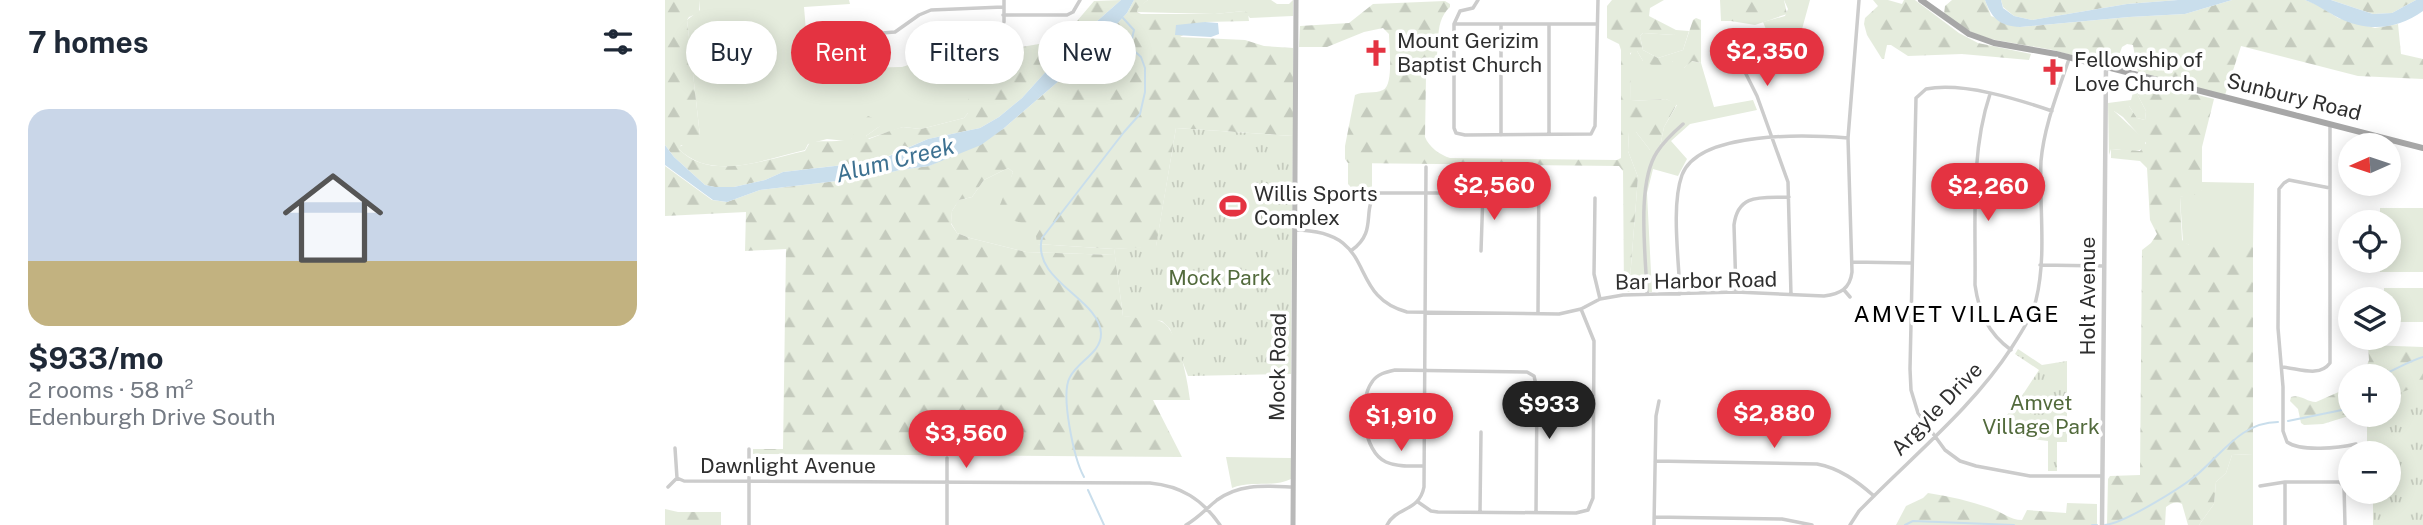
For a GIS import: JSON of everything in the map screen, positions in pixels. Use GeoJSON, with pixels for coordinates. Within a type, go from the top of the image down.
{"type":"FeatureCollection","features":[{"type":"Feature","properties":{"kind":"main road","name":"Mock Road"},"geometry":{"type":"LineString","coordinates":[[1293,525],[1296,0]]}},
{"type":"Feature","properties":{"kind":"main road","name":"Sunbury Road"},"geometry":{"type":"LineString","coordinates":[[1921,0],[1969,34],[1994,43],[2070,58],[2423,148]]}},
{"type":"Feature","properties":{"kind":"street"},"geometry":{"type":"LineString","coordinates":[[1004,0],[1004,21]]}},
{"type":"Feature","properties":{"kind":"street"},"geometry":{"type":"LineString","coordinates":[[1003,15],[1059,15],[1073,12],[1080,0]]}},
{"type":"Feature","properties":{"kind":"street"},"geometry":{"type":"LineString","coordinates":[[1478,0],[1473,8],[1460,10],[1454,23],[1454,128],[1456,132],[1465,135],[1587,135],[1594,130],[1598,0]]}},
{"type":"Feature","properties":{"kind":"street"},"geometry":{"type":"LineString","coordinates":[[1850,298],[1844,290],[1851,280],[1848,138],[1859,0]]}},
{"type":"Feature","properties":{"kind":"street"},"geometry":{"type":"LineString","coordinates":[[891,32],[925,11],[1003,7]]}},
{"type":"Feature","properties":{"kind":"street"},"geometry":{"type":"LineString","coordinates":[[1454,23],[1597,24]]}},
{"type":"Feature","properties":{"kind":"street"},"geometry":{"type":"LineString","coordinates":[[1501,24],[1501,135]]}},
{"type":"Feature","properties":{"kind":"street"},"geometry":{"type":"LineString","coordinates":[[1549,24],[1549,134]]}},
{"type":"Feature","properties":{"kind":"street"},"geometry":{"type":"LineString","coordinates":[[1734,50],[1757,96],[1786,173],[1790,197],[1791,295]]}},
{"type":"Feature","properties":{"kind":"street","name":"Argyle Drive"},"geometry":{"type":"LineString","coordinates":[[1850,525],[1859,511],[1975,397],[2022,332],[2036,302],[2040,265],[2041,162],[2044,135],[2070,58]]}},
{"type":"Feature","properties":{"kind":"street","name":"Holt Avenue"},"geometry":{"type":"LineString","coordinates":[[2102,525],[2106,67]]}},
{"type":"Feature","properties":{"kind":"street"},"geometry":{"type":"LineString","coordinates":[[2052,111],[1990,94],[1942,88],[1926,89],[1920,93],[1915,105],[1911,390],[1918,413],[1934,436],[1945,450],[1961,461],[2030,476],[2102,476]]}},
{"type":"Feature","properties":{"kind":"street"},"geometry":{"type":"LineString","coordinates":[[1990,94],[1980,127],[1975,285],[1978,305],[1989,329],[2011,350]]}},
{"type":"Feature","properties":{"kind":"street"},"geometry":{"type":"LineString","coordinates":[[1647,295],[1645,186],[1652,160],[1658,150],[1683,124]]}},
{"type":"Feature","properties":{"kind":"street"},"geometry":{"type":"LineString","coordinates":[[2282,368],[2319,372],[2326,369],[2331,356],[2330,125]]}},
{"type":"Feature","properties":{"kind":"street"},"geometry":{"type":"LineString","coordinates":[[1680,294],[1677,202],[1682,175],[1696,157],[1724,145],[1773,138],[1848,138]]}},
{"type":"Feature","properties":{"kind":"street"},"geometry":{"type":"LineString","coordinates":[[1538,313],[1539,165]]}},
{"type":"Feature","properties":{"kind":"street"},"geometry":{"type":"LineString","coordinates":[[1387,525],[1390,519],[1418,502],[1424,487],[1426,167]]}},
{"type":"Feature","properties":{"kind":"street"},"geometry":{"type":"LineString","coordinates":[[2330,188],[2296,180],[2284,183],[2277,197],[2278,328],[2283,431],[2287,442],[2301,447],[2338,447]]}},
{"type":"Feature","properties":{"kind":"street"},"geometry":{"type":"LineString","coordinates":[[1295,230],[1327,233],[1352,250],[1368,233],[1370,202],[1373,197],[1385,191],[1539,193]]}},
{"type":"Feature","properties":{"kind":"street"},"geometry":{"type":"LineString","coordinates":[[1481,251],[1483,192]]}},
{"type":"Feature","properties":{"kind":"street"},"geometry":{"type":"LineString","coordinates":[[1736,292],[1734,225],[1740,206],[1757,198],[1790,197]]}},
{"type":"Feature","properties":{"kind":"street"},"geometry":{"type":"LineString","coordinates":[[1595,198],[1594,274],[1601,299]]}},
{"type":"Feature","properties":{"kind":"street","name":"Bar Harbor Road"},"geometry":{"type":"LineString","coordinates":[[1352,250],[1371,290],[1381,300],[1399,310],[1425,313],[1559,314],[1581,309],[1601,299],[1647,295],[1736,292],[1824,296],[1838,295],[1844,290]]}},
{"type":"Feature","properties":{"kind":"street"},"geometry":{"type":"LineString","coordinates":[[1851,262],[1912,262]]}},
{"type":"Feature","properties":{"kind":"street"},"geometry":{"type":"LineString","coordinates":[[2040,265],[2104,266]]}},
{"type":"Feature","properties":{"kind":"street"},"geometry":{"type":"LineString","coordinates":[[1418,502],[1431,511],[1438,512],[1576,513],[1588,510],[1593,498],[1594,341],[1581,309]]}},
{"type":"Feature","properties":{"kind":"street"},"geometry":{"type":"LineString","coordinates":[[1424,466],[1400,466],[1385,462],[1373,453],[1366,431],[1366,396],[1371,383],[1382,373],[1395,370],[1527,372],[1534,376],[1538,389],[1536,512]]}},
{"type":"Feature","properties":{"kind":"street"},"geometry":{"type":"LineString","coordinates":[[1654,525],[1655,416],[1659,401]]}},
{"type":"Feature","properties":{"kind":"street"},"geometry":{"type":"LineString","coordinates":[[1480,512],[1481,432]]}},
{"type":"Feature","properties":{"kind":"street"},"geometry":{"type":"LineString","coordinates":[[668,487],[677,478],[675,448]]}},
{"type":"Feature","properties":{"kind":"street"},"geometry":{"type":"LineString","coordinates":[[749,449],[749,525]]}},
{"type":"Feature","properties":{"kind":"street"},"geometry":{"type":"LineString","coordinates":[[947,458],[947,525]]}},
{"type":"Feature","properties":{"kind":"street"},"geometry":{"type":"LineString","coordinates":[[1655,461],[1817,464],[1829,466],[1858,482],[1874,496]]}},
{"type":"Feature","properties":{"kind":"street","name":"Dawnlight Avenue"},"geometry":{"type":"LineString","coordinates":[[677,478],[684,481],[1150,483],[1171,485],[1189,494],[1207,509],[1220,525]]}},
{"type":"Feature","properties":{"kind":"street"},"geometry":{"type":"LineString","coordinates":[[2260,486],[2285,482],[2334,481],[2343,484],[2345,525]]}},
{"type":"Feature","properties":{"kind":"street"},"geometry":{"type":"LineString","coordinates":[[2284,525],[2285,482]]}},
{"type":"Feature","properties":{"kind":"street"},"geometry":{"type":"LineString","coordinates":[[1186,525],[1232,491],[1252,486],[1293,486]]}},
{"type":"Feature","properties":{"kind":"street"},"geometry":{"type":"LineString","coordinates":[[1654,517],[1782,519],[1812,525]]}},
{"type":"Feature","properties":{"kind":"green space"},"geometry":{"type":"Polygon","coordinates":[[[665,0],[700,0],[699,13],[686,21],[686,84],[694,84],[700,136],[694,146],[681,145],[679,149],[692,159],[722,166],[756,163],[805,151],[810,142],[852,138],[857,127],[868,116],[880,121],[880,126],[866,136],[869,139],[903,127],[921,129],[964,118],[968,113],[968,84],[1024,84],[1024,47],[1038,44],[1038,80],[999,117],[980,128],[928,139],[877,161],[783,172],[765,180],[734,187],[715,187],[705,185],[674,157],[665,145],[665,0]]]}},
{"type":"Feature","properties":{"kind":"green space"},"geometry":{"type":"Polygon","coordinates":[[[700,0],[849,0],[850,4],[804,7],[805,21],[791,21],[791,84],[891,84],[891,67],[905,66],[905,84],[968,84],[968,113],[964,118],[921,129],[903,127],[867,139],[866,136],[880,126],[846,141],[827,139],[808,144],[805,150],[739,165],[707,164],[692,159],[679,147],[700,136],[694,84],[777,84],[777,21],[687,21],[700,10],[700,0]]]}},
{"type":"Feature","properties":{"kind":"green space"},"geometry":{"type":"Polygon","coordinates":[[[1121,0],[1097,21],[1077,21],[1094,1],[1121,0]]]}},
{"type":"Feature","properties":{"kind":"green space"},"geometry":{"type":"Polygon","coordinates":[[[1134,0],[1148,0],[1137,12],[1248,13],[1249,21],[1205,22],[1180,37],[1245,40],[1264,46],[1293,48],[1293,136],[1176,128],[1156,247],[1114,249],[1037,244],[1036,236],[1040,229],[996,215],[1013,172],[1008,168],[984,180],[972,197],[959,200],[952,211],[951,224],[957,233],[970,238],[1026,252],[1115,255],[1123,316],[1162,322],[1168,327],[1178,346],[1190,400],[1153,400],[1182,457],[753,454],[753,449],[783,449],[786,249],[745,251],[746,212],[665,216],[665,166],[712,200],[727,202],[760,190],[871,177],[929,166],[1003,129],[1055,84],[1136,84],[1136,21],[1120,21],[1134,0]]]}},
{"type":"Feature","properties":{"kind":"green space"},"geometry":{"type":"Polygon","coordinates":[[[1148,0],[1271,0],[1277,4],[1289,4],[1293,0],[1293,16],[1250,18],[1244,11],[1215,14],[1137,12],[1138,7],[1148,0]]]}},
{"type":"Feature","properties":{"kind":"green space"},"geometry":{"type":"Polygon","coordinates":[[[1612,0],[1664,0],[1650,8],[1649,16],[1676,30],[1676,33],[1643,33],[1640,36],[1643,50],[1658,58],[1683,50],[1693,20],[1701,20],[1701,63],[1692,61],[1680,69],[1672,61],[1668,61],[1658,68],[1643,61],[1637,51],[1630,53],[1631,101],[1666,99],[1677,104],[1664,127],[1656,153],[1650,150],[1636,132],[1629,132],[1628,151],[1638,177],[1629,292],[1624,292],[1623,171],[1619,166],[1348,163],[1345,159],[1345,146],[1355,95],[1383,90],[1389,81],[1389,34],[1383,28],[1364,32],[1327,47],[1299,47],[1300,26],[1349,23],[1373,4],[1445,1],[1450,7],[1441,22],[1432,75],[1426,76],[1425,137],[1432,147],[1450,158],[1617,160],[1621,158],[1621,50],[1619,44],[1607,38],[1607,6],[1612,0]]]}},
{"type":"Feature","properties":{"kind":"green space"},"geometry":{"type":"Polygon","coordinates":[[[1720,0],[1784,0],[1787,14],[1755,25],[1721,21],[1720,0]]]}},
{"type":"Feature","properties":{"kind":"green space"},"geometry":{"type":"Polygon","coordinates":[[[1784,0],[1810,0],[1799,40],[1777,56],[1763,22],[1785,16],[1788,9],[1784,0]]]}},
{"type":"Feature","properties":{"kind":"green space"},"geometry":{"type":"Polygon","coordinates":[[[1873,0],[1902,4],[1904,0],[1915,0],[1959,33],[1978,43],[2031,54],[2029,60],[1962,54],[1908,56],[1891,45],[1887,45],[1882,59],[1867,35],[1864,24],[1865,18],[1878,6],[1873,0]]]}},
{"type":"Feature","properties":{"kind":"green space"},"geometry":{"type":"Polygon","coordinates":[[[1952,0],[1985,0],[1991,16],[2020,27],[2185,14],[2232,0],[2305,0],[2338,18],[2375,28],[2398,24],[2401,54],[2423,59],[2423,79],[2358,76],[2241,46],[2225,95],[2138,72],[2133,45],[2122,47],[2115,67],[2053,50],[1990,39],[1971,32],[1944,14],[1945,6],[1952,0]]]}},
{"type":"Feature","properties":{"kind":"green space"},"geometry":{"type":"Polygon","coordinates":[[[2001,0],[2178,0],[2127,4],[2032,20],[2014,16],[2003,7],[2001,0]]]}},
{"type":"Feature","properties":{"kind":"green space"},"geometry":{"type":"Polygon","coordinates":[[[2331,0],[2416,0],[2392,13],[2373,14],[2331,0]]]}},
{"type":"Feature","properties":{"kind":"green space"},"geometry":{"type":"Polygon","coordinates":[[[1676,30],[1689,31],[1683,50],[1658,58],[1643,50],[1640,36],[1643,33],[1674,35],[1676,30]]]}},
{"type":"Feature","properties":{"kind":"green space"},"geometry":{"type":"Polygon","coordinates":[[[1632,51],[1637,51],[1643,61],[1672,61],[1684,68],[1691,61],[1701,63],[1714,107],[1753,100],[1757,110],[1690,124],[1671,141],[1687,159],[1678,176],[1653,169],[1647,193],[1652,292],[1629,292],[1638,177],[1628,151],[1629,132],[1636,132],[1650,150],[1660,147],[1664,127],[1677,105],[1666,99],[1631,101],[1629,57],[1632,51]]]}},
{"type":"Feature","properties":{"kind":"green space"},"geometry":{"type":"Polygon","coordinates":[[[2136,81],[2145,82],[2135,87],[2135,90],[2146,111],[2145,120],[2137,118],[2129,106],[2114,111],[2145,140],[2145,147],[2133,151],[2111,149],[2109,155],[2108,103],[2131,100],[2136,81]]]}},
{"type":"Feature","properties":{"kind":"green space"},"geometry":{"type":"Polygon","coordinates":[[[2145,82],[2214,99],[2202,147],[2202,190],[2200,194],[2180,197],[2182,240],[2189,245],[2253,245],[2253,454],[2232,455],[2226,473],[2216,482],[2214,504],[2199,525],[2188,525],[2182,504],[2176,503],[2166,507],[2165,525],[2107,525],[2108,479],[2110,476],[2140,475],[2142,250],[2157,234],[2150,220],[2147,168],[2140,161],[2111,158],[2111,149],[2140,151],[2146,143],[2123,117],[2114,111],[2113,106],[2123,103],[2129,106],[2137,118],[2145,120],[2146,111],[2135,87],[2145,82]]]}},
{"type":"Feature","properties":{"kind":"green space","name":"Mock Park"},"geometry":{"type":"Polygon","coordinates":[[[1176,128],[1293,136],[1291,374],[1188,376],[1170,329],[1162,321],[1123,316],[1114,249],[1156,246],[1176,128]]]}},
{"type":"Feature","properties":{"kind":"green space"},"geometry":{"type":"Polygon","coordinates":[[[1348,163],[1372,163],[1372,193],[1366,203],[1348,184],[1348,163]]]}},
{"type":"Feature","properties":{"kind":"green space"},"geometry":{"type":"Polygon","coordinates":[[[1008,168],[1013,172],[1011,178],[1040,229],[1037,244],[1114,249],[1115,255],[1026,252],[957,233],[951,223],[952,211],[959,200],[972,197],[984,180],[1008,168]]]}},
{"type":"Feature","properties":{"kind":"green space"},"geometry":{"type":"Polygon","coordinates":[[[2202,182],[2254,183],[2253,245],[2189,245],[2183,242],[2180,197],[2202,190],[2202,182]]]}},
{"type":"Feature","properties":{"kind":"green space"},"geometry":{"type":"Polygon","coordinates":[[[2423,208],[2423,272],[2401,272],[2401,210],[2380,210],[2423,208]]]}},
{"type":"Feature","properties":{"kind":"green space"},"geometry":{"type":"Polygon","coordinates":[[[2401,288],[2423,288],[2423,322],[2401,322],[2401,288]]]}},
{"type":"Feature","properties":{"kind":"green space"},"geometry":{"type":"Polygon","coordinates":[[[2423,347],[2423,388],[2401,394],[2401,364],[2368,364],[2368,350],[2423,347]]]}},
{"type":"Feature","properties":{"kind":"green space","name":"Amvet Village Park"},"geometry":{"type":"Polygon","coordinates":[[[2018,349],[2042,365],[2067,361],[2067,442],[2057,442],[2057,471],[2048,471],[2048,441],[1990,434],[2016,405],[2039,370],[2015,354],[2018,349]]]}},
{"type":"Feature","properties":{"kind":"green space"},"geometry":{"type":"Polygon","coordinates":[[[2423,388],[2423,525],[2373,525],[2373,504],[2401,504],[2401,441],[2367,441],[2367,427],[2401,427],[2401,392],[2423,388]]]}},
{"type":"Feature","properties":{"kind":"green space"},"geometry":{"type":"Polygon","coordinates":[[[2338,392],[2338,419],[2323,424],[2304,425],[2301,423],[2298,409],[2290,401],[2291,397],[2295,396],[2316,402],[2338,392]]]}},
{"type":"Feature","properties":{"kind":"green space"},"geometry":{"type":"Polygon","coordinates":[[[2253,454],[2253,525],[2199,525],[2214,504],[2216,482],[2226,473],[2232,455],[2253,454]]]}},
{"type":"Feature","properties":{"kind":"green space"},"geometry":{"type":"Polygon","coordinates":[[[1226,457],[1291,458],[1291,479],[1232,488],[1226,457]]]}},
{"type":"Feature","properties":{"kind":"green space"},"geometry":{"type":"Polygon","coordinates":[[[1928,493],[1975,503],[2022,520],[2027,510],[2066,513],[2067,503],[2097,504],[2097,525],[1896,525],[1906,506],[1928,493]]]}},
{"type":"Feature","properties":{"kind":"green space"},"geometry":{"type":"Polygon","coordinates":[[[665,509],[678,512],[721,512],[721,525],[665,525],[665,509]]]}},
{"type":"Feature","properties":{"kind":"water"},"geometry":{"type":"Polygon","coordinates":[[[1121,0],[1134,0],[1120,21],[1097,21],[1121,0]]]}},
{"type":"Feature","properties":{"kind":"water"},"geometry":{"type":"Polygon","coordinates":[[[1985,0],[2001,0],[2003,8],[2014,16],[2032,20],[2127,4],[2232,0],[2185,14],[2020,27],[1998,20],[1985,0]]]}},
{"type":"Feature","properties":{"kind":"water"},"geometry":{"type":"Polygon","coordinates":[[[2305,0],[2331,0],[2373,14],[2392,13],[2416,0],[2423,0],[2423,11],[2403,22],[2371,27],[2339,18],[2305,0]]]}},
{"type":"Feature","properties":{"kind":"water"},"geometry":{"type":"Polygon","coordinates":[[[1218,23],[1219,34],[1211,37],[1175,35],[1176,25],[1218,23]]]}},
{"type":"Feature","properties":{"kind":"water","name":"Alum Creek"},"geometry":{"type":"Polygon","coordinates":[[[1038,80],[1038,84],[1055,84],[981,145],[929,166],[871,177],[760,190],[727,202],[713,200],[665,165],[665,145],[674,157],[705,185],[734,187],[765,180],[783,172],[878,161],[928,139],[980,128],[1022,98],[1038,80]]]}},
{"type":"Feature","properties":{"kind":"waterway"},"geometry":{"type":"LineString","coordinates":[[1084,477],[1069,427],[1067,385],[1074,371],[1093,352],[1101,334],[1098,322],[1090,310],[1047,266],[1041,253],[1042,238],[1140,114],[1145,92],[1145,68],[1141,57],[1130,47],[1134,30],[1123,18]]}},
{"type":"Feature","properties":{"kind":"waterway"},"geometry":{"type":"LineString","coordinates":[[2401,366],[2423,357]]}},
{"type":"Feature","properties":{"kind":"waterway"},"geometry":{"type":"LineString","coordinates":[[2288,421],[2338,411]]}},
{"type":"Feature","properties":{"kind":"waterway"},"geometry":{"type":"LineString","coordinates":[[2105,525],[2140,511],[2181,486],[2244,432],[2266,423],[2278,422]]}},
{"type":"Feature","properties":{"kind":"waterway"},"geometry":{"type":"LineString","coordinates":[[1088,490],[1104,525]]}},
{"type":"Feature","properties":{"kind":"waterway"},"geometry":{"type":"LineString","coordinates":[[1905,525],[1913,521],[2014,525]]}},
{"type":"Feature","properties":{"kind":"waterway"},"geometry":{"type":"LineString","coordinates":[[2092,525],[2097,525]]}},
{"type":"Feature","properties":{"kind":"place","name":"Mount Gerizim Baptist Church"},"geometry":{"type":"Point","coordinates":[1376,53]}},
{"type":"Feature","properties":{"kind":"place","name":"Fellowship of Love Church"},"geometry":{"type":"Point","coordinates":[2053,72]}},
{"type":"Feature","properties":{"kind":"place","name":"Willis Sports Complex"},"geometry":{"type":"Point","coordinates":[1233,206]}},
{"type":"Feature","properties":{"kind":"district","name":"AMVET VILLAGE"},"geometry":{"type":"Point","coordinates":[1957,314]}}]}
